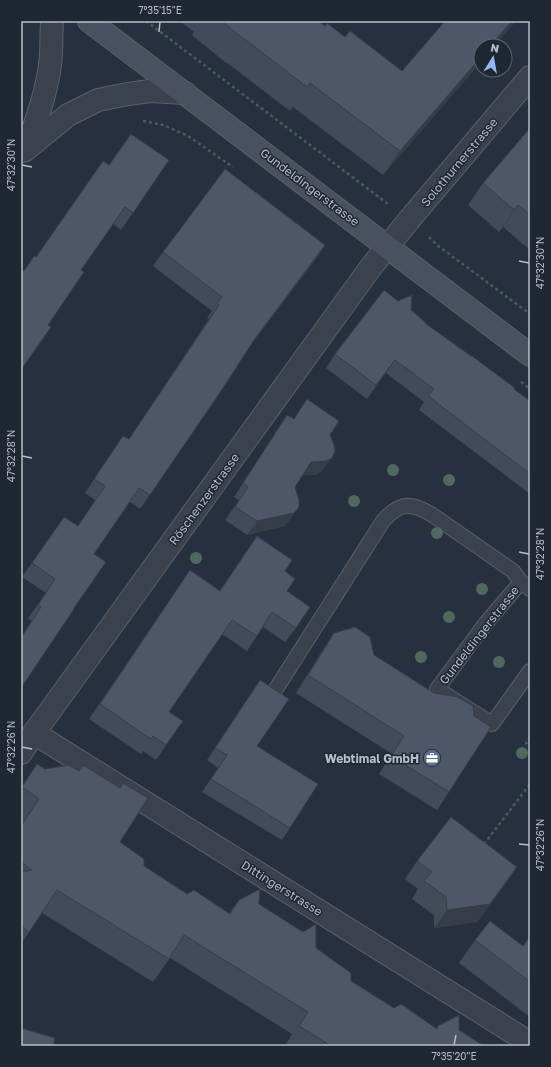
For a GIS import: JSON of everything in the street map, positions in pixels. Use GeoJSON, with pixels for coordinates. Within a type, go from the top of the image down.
{"type":"FeatureCollection","features":[{"type":"Feature","properties":{"kind":"main road","name":"Gundeldingerstrasse"},"geometry":{"type":"LineString","coordinates":[[89,21],[530,355]]}},
{"type":"Feature","properties":{"kind":"street"},"geometry":{"type":"LineString","coordinates":[[23,154],[44,98],[51,64],[52,21]]}},
{"type":"Feature","properties":{"kind":"street","name":"Solothurnerstrasse"},"geometry":{"type":"LineString","coordinates":[[388,247],[530,77]]}},
{"type":"Feature","properties":{"kind":"street"},"geometry":{"type":"LineString","coordinates":[[23,154],[68,115],[98,100],[150,91],[185,93]]}},
{"type":"Feature","properties":{"kind":"street","name":"Röschenzerstrasse"},"geometry":{"type":"LineString","coordinates":[[21,753],[366,274],[388,247]]}},
{"type":"Feature","properties":{"kind":"street","name":"Dittingerstrasse"},"geometry":{"type":"LineString","coordinates":[[34,733],[530,1043]]}},
{"type":"Feature","properties":{"kind":"lane"},"geometry":{"type":"LineString","coordinates":[[274,692],[383,521],[391,512],[403,505],[418,507],[431,514],[513,571],[525,585]]}},
{"type":"Feature","properties":{"kind":"lane","name":"Gundeldingerstrasse"},"geometry":{"type":"LineString","coordinates":[[525,585],[486,623],[437,689],[492,724],[530,672]]}},
{"type":"Feature","properties":{"kind":"path"},"geometry":{"type":"LineString","coordinates":[[146,21],[409,220],[437,245],[530,314]]}},
{"type":"Feature","properties":{"kind":"path"},"geometry":{"type":"LineString","coordinates":[[128,94],[139,120],[163,125],[188,136],[236,170]]}},
{"type":"Feature","properties":{"kind":"path"},"geometry":{"type":"LineString","coordinates":[[530,737],[526,743],[530,746]]}},
{"type":"Feature","properties":{"kind":"path"},"geometry":{"type":"LineString","coordinates":[[484,844],[530,784]]}},
{"type":"Feature","properties":{"kind":"building"},"geometry":{"type":"Polygon","coordinates":[[[221,21],[318,21],[325,26],[327,23],[345,37],[350,31],[402,71],[445,21],[512,21],[497,38],[473,38],[473,66],[400,151],[310,83],[307,87],[221,21]]]}},
{"type":"Feature","properties":{"kind":"building"},"geometry":{"type":"Polygon","coordinates":[[[530,128],[530,215],[518,205],[514,210],[483,183],[530,128]]]}},
{"type":"Feature","properties":{"kind":"building"},"geometry":{"type":"Polygon","coordinates":[[[131,134],[169,160],[133,213],[125,207],[81,270],[84,272],[48,325],[51,327],[21,370],[21,270],[24,271],[34,256],[36,257],[103,161],[109,165],[131,134]]]}},
{"type":"Feature","properties":{"kind":"building"},"geometry":{"type":"Polygon","coordinates":[[[225,169],[325,245],[254,340],[150,495],[139,488],[94,554],[106,562],[21,688],[21,638],[41,607],[38,605],[55,579],[32,563],[64,517],[78,526],[105,486],[94,479],[123,436],[129,439],[219,305],[217,304],[222,297],[163,252],[225,169]]]}},
{"type":"Feature","properties":{"kind":"building"},"geometry":{"type":"Polygon","coordinates":[[[384,290],[398,301],[412,295],[411,310],[425,323],[472,356],[530,401],[530,474],[428,396],[434,389],[395,360],[376,385],[335,354],[384,290]]]}},
{"type":"Feature","properties":{"kind":"building"},"geometry":{"type":"Polygon","coordinates":[[[307,399],[339,421],[330,435],[335,451],[332,458],[326,461],[311,462],[295,487],[299,500],[299,507],[294,513],[257,521],[235,507],[248,487],[243,483],[287,415],[294,419],[307,399]]]}},
{"type":"Feature","properties":{"kind":"building"},"geometry":{"type":"Polygon","coordinates":[[[257,536],[292,560],[285,571],[295,579],[287,591],[310,607],[296,628],[272,612],[257,636],[232,620],[169,712],[183,721],[166,745],[153,736],[151,739],[100,704],[190,570],[220,591],[257,536]]]}},
{"type":"Feature","properties":{"kind":"building"},"geometry":{"type":"Polygon","coordinates":[[[355,627],[370,637],[374,655],[434,693],[458,697],[473,706],[474,716],[491,727],[449,792],[391,756],[404,736],[308,675],[334,633],[355,627]]]}},
{"type":"Feature","properties":{"kind":"building"},"geometry":{"type":"Polygon","coordinates":[[[260,680],[289,699],[257,746],[318,784],[290,828],[211,779],[227,755],[215,748],[260,680]]]}},
{"type":"Feature","properties":{"kind":"building"},"geometry":{"type":"Polygon","coordinates":[[[37,764],[45,769],[69,765],[79,771],[83,765],[120,788],[123,783],[148,798],[120,842],[144,859],[144,866],[187,894],[194,890],[230,914],[239,900],[260,889],[259,904],[303,932],[316,924],[316,948],[351,973],[351,981],[394,1008],[401,1004],[437,1029],[438,1026],[459,1015],[459,1030],[484,1046],[331,1046],[299,1026],[308,1012],[184,935],[169,959],[57,890],[29,932],[21,926],[21,872],[32,870],[21,862],[21,826],[39,799],[22,787],[37,764]]]}},
{"type":"Feature","properties":{"kind":"building"},"geometry":{"type":"Polygon","coordinates":[[[451,817],[517,867],[490,904],[447,910],[446,897],[424,881],[432,872],[417,861],[451,817]]]}},
{"type":"Feature","properties":{"kind":"building"},"geometry":{"type":"Polygon","coordinates":[[[490,921],[523,946],[530,937],[530,982],[475,940],[490,921]]]}},
{"type":"Feature","properties":{"kind":"building"},"geometry":{"type":"Polygon","coordinates":[[[21,1028],[55,1038],[53,1046],[21,1046],[21,1028]]]}},
{"type":"Feature","properties":{"kind":"place","name":"Webtimal GmbH"},"geometry":{"type":"Point","coordinates":[432,758]}}]}
